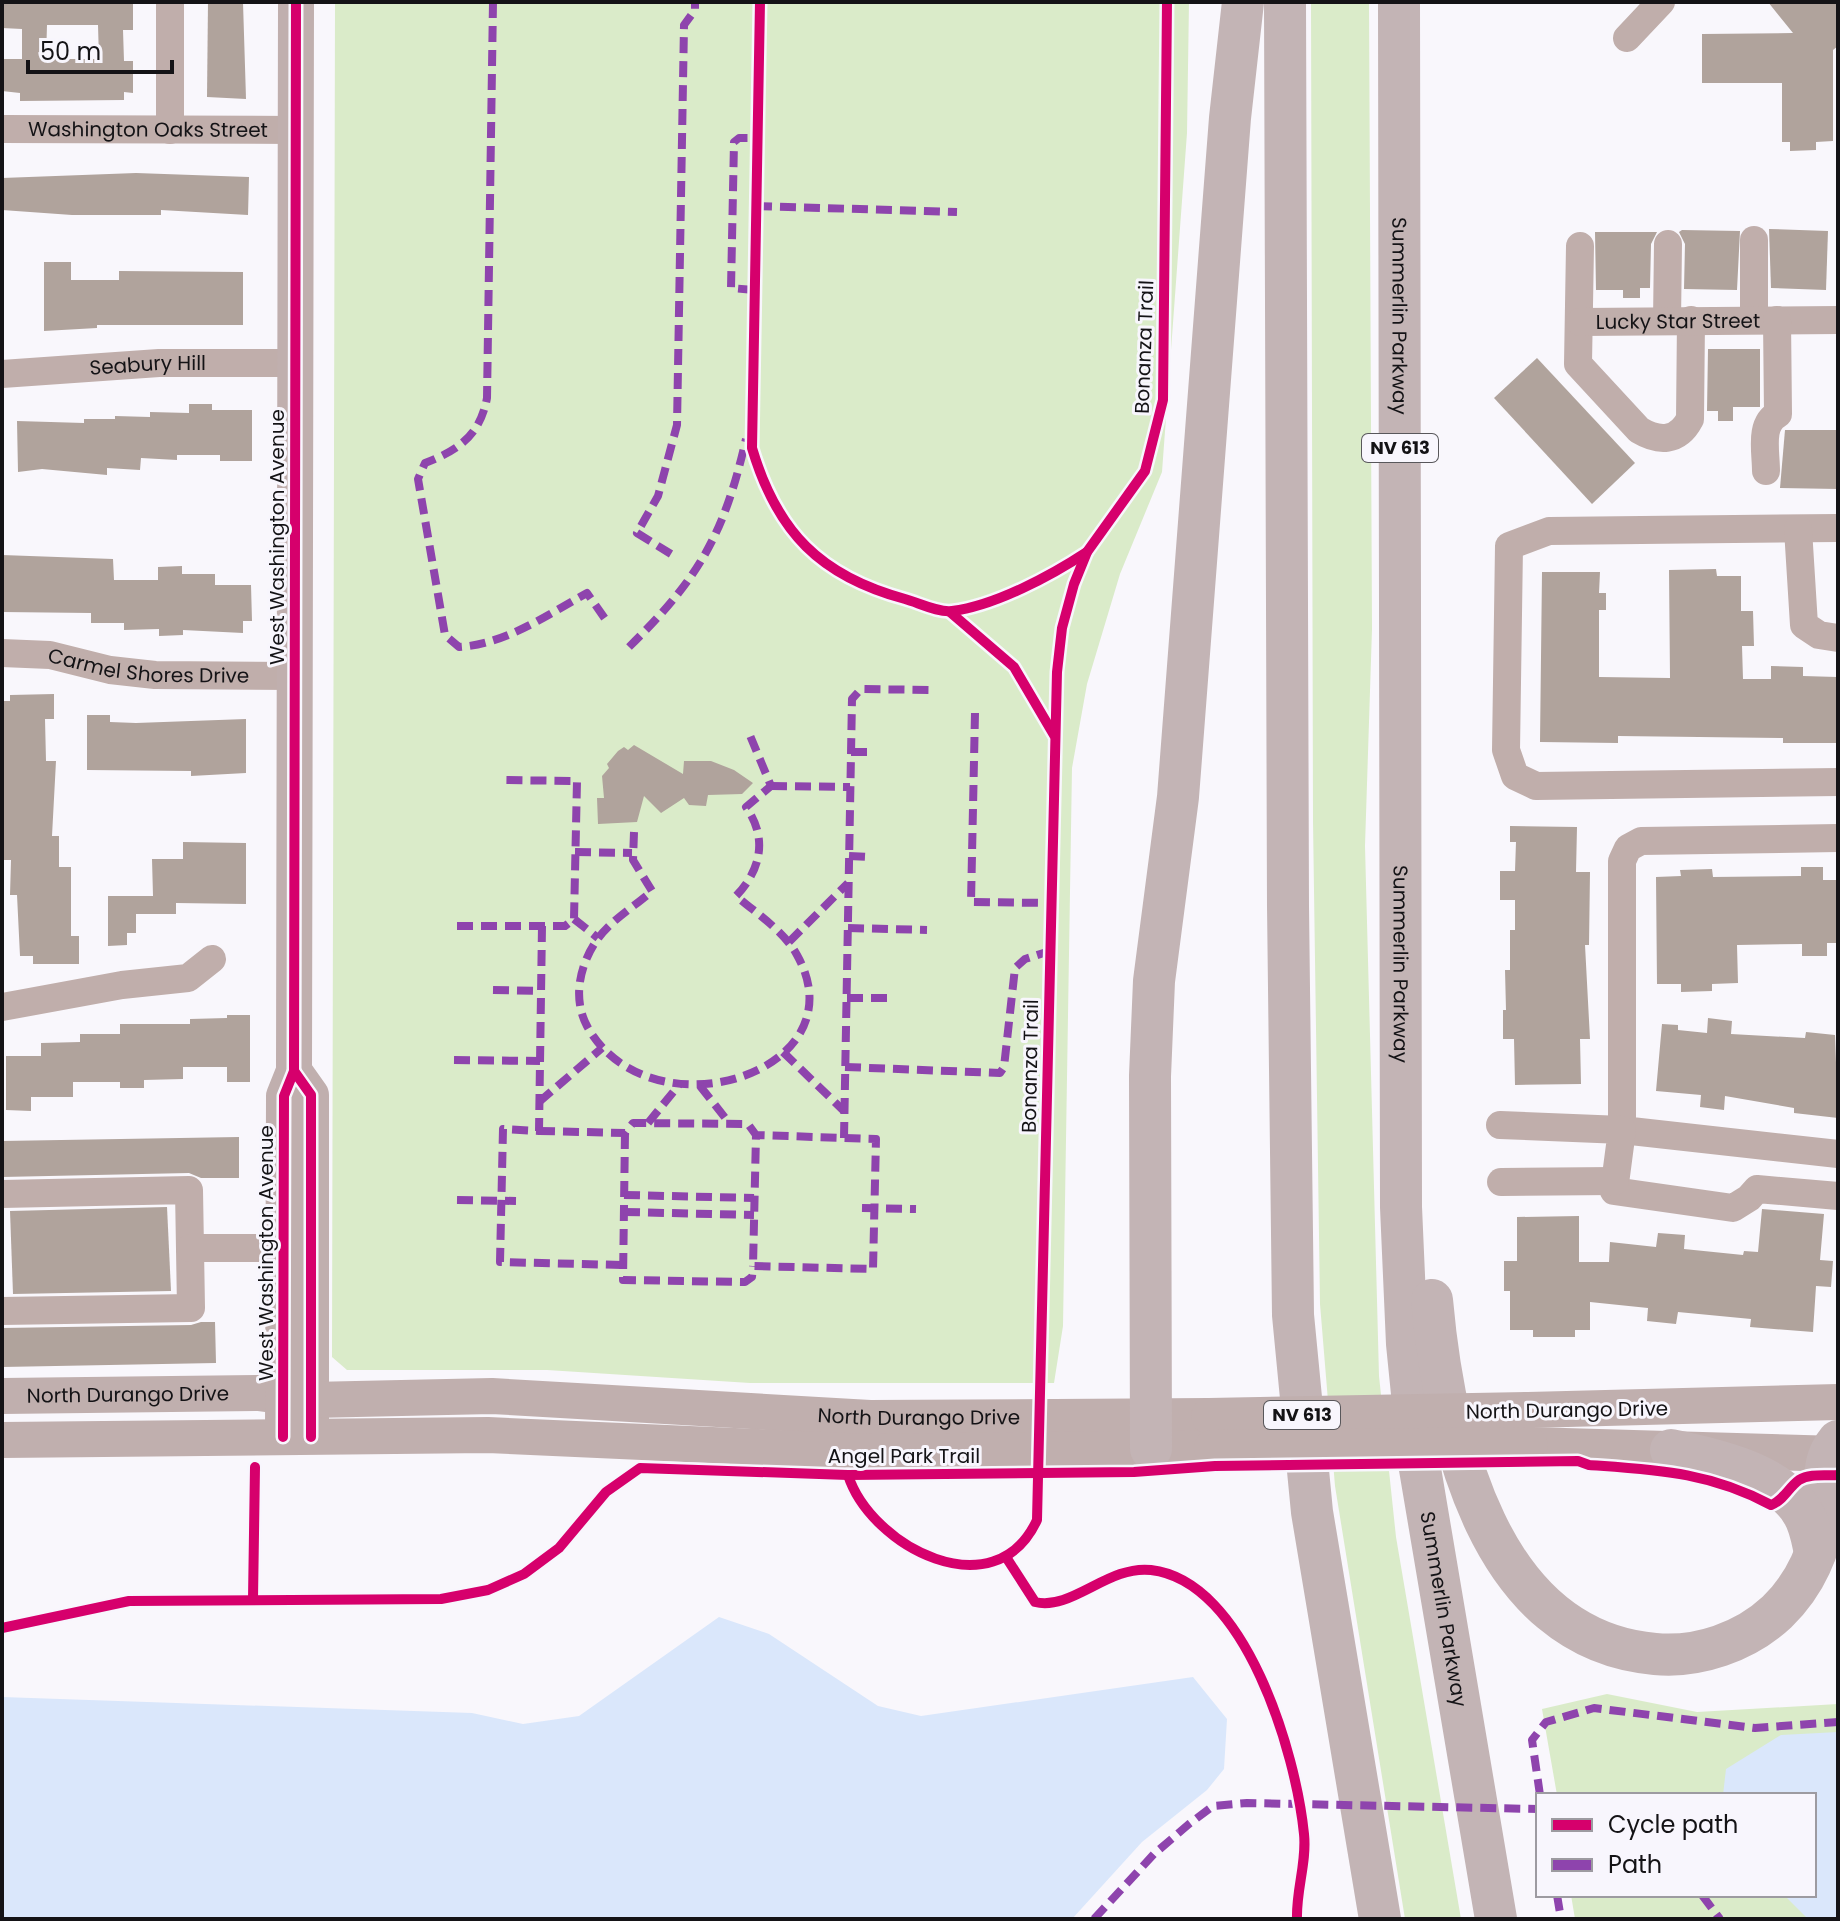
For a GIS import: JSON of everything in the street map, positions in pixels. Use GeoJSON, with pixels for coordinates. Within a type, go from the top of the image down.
{"type":"FeatureCollection","features":[{"type":"Feature","properties":{"kind":"highway"},"geometry":{"type":"LineString","coordinates":[[1151,1434],[1150,1076],[1154,981],[1183,752],[1229,132],[1243,2]]}},
{"type":"Feature","properties":{"kind":"highway","name":"NV 613"},"geometry":{"type":"LineString","coordinates":[[1285,2],[1288,906],[1293,1315],[1312,1512],[1380,1919]]}},
{"type":"Feature","properties":{"kind":"highway","name":"Summerlin Parkway"},"geometry":{"type":"LineString","coordinates":[[1399,2],[1401,1207],[1407,1344],[1419,1463],[1496,1919]]}},
{"type":"Feature","properties":{"kind":"highway"},"geometry":{"type":"LineString","coordinates":[[1400,916],[1441,1381],[1470,1490],[1501,1552],[1528,1587],[1567,1624],[1614,1646],[1658,1654],[1703,1651],[1751,1632],[1792,1595],[1815,1553],[1834,1450]]}},
{"type":"Feature","properties":{"kind":"highway"},"geometry":{"type":"LineString","coordinates":[[1671,1450],[1738,1467],[1786,1494],[1803,1513],[1815,1553]]}},
{"type":"Feature","properties":{"kind":"main road","name":"West Washington Avenue"},"geometry":{"type":"LineString","coordinates":[[296,2],[294,1071],[284,1096],[284,1248],[297,1397]]}},
{"type":"Feature","properties":{"kind":"main road","name":"West Washington Avenue"},"geometry":{"type":"LineString","coordinates":[[294,1071],[311,1095],[297,1437]]}},
{"type":"Feature","properties":{"kind":"main road","name":"North Durango Drive"},"geometry":{"type":"LineString","coordinates":[[2,1396],[492,1396],[1151,1434]]}},
{"type":"Feature","properties":{"kind":"main road","name":"North Durango Drive"},"geometry":{"type":"LineString","coordinates":[[2,1440],[488,1435],[867,1452],[1151,1434],[1529,1428],[1838,1402]]}},
{"type":"Feature","properties":{"kind":"main road","name":"North Durango Drive"},"geometry":{"type":"LineString","coordinates":[[1529,1428],[1671,1450],[1834,1450]]}},
{"type":"Feature","properties":{"kind":"street"},"geometry":{"type":"LineString","coordinates":[[170,2],[170,130]]}},
{"type":"Feature","properties":{"kind":"street"},"geometry":{"type":"LineString","coordinates":[[1627,38],[1661,2]]}},
{"type":"Feature","properties":{"kind":"street","name":"Washington Oaks Street"},"geometry":{"type":"LineString","coordinates":[[2,129],[295,130]]}},
{"type":"Feature","properties":{"kind":"street"},"geometry":{"type":"LineString","coordinates":[[1754,240],[1778,414],[1770,418],[1766,428],[1766,471]]}},
{"type":"Feature","properties":{"kind":"street"},"geometry":{"type":"LineString","coordinates":[[1668,244],[1679,320]]}},
{"type":"Feature","properties":{"kind":"street"},"geometry":{"type":"LineString","coordinates":[[1580,246],[1580,322]]}},
{"type":"Feature","properties":{"kind":"street","name":"Lucky Star Street"},"geometry":{"type":"LineString","coordinates":[[1679,320],[1690,419],[1678,433],[1662,440],[1639,430],[1578,364],[1580,322],[1679,320],[1838,320]]}},
{"type":"Feature","properties":{"kind":"street","name":"Seabury Hill"},"geometry":{"type":"LineString","coordinates":[[2,374],[159,363],[294,363]]}},
{"type":"Feature","properties":{"kind":"street"},"geometry":{"type":"LineString","coordinates":[[1838,528],[1549,531],[1509,546],[1506,750],[1515,776],[1536,786],[1838,782]]}},
{"type":"Feature","properties":{"kind":"street"},"geometry":{"type":"LineString","coordinates":[[1798,529],[1804,625],[1819,635],[1838,638]]}},
{"type":"Feature","properties":{"kind":"street","name":"Carmel Shores Drive"},"geometry":{"type":"LineString","coordinates":[[2,653],[50,655],[110,670],[155,675],[295,676]]}},
{"type":"Feature","properties":{"kind":"street"},"geometry":{"type":"LineString","coordinates":[[1838,838],[1641,841],[1628,848],[1622,861],[1622,1130],[1614,1191],[1733,1208],[1757,1189],[1838,1196]]}},
{"type":"Feature","properties":{"kind":"street"},"geometry":{"type":"LineString","coordinates":[[2,1007],[122,985],[188,978],[212,959]]}},
{"type":"Feature","properties":{"kind":"street"},"geometry":{"type":"LineString","coordinates":[[1500,1125],[1622,1130],[1838,1154]]}},
{"type":"Feature","properties":{"kind":"street"},"geometry":{"type":"LineString","coordinates":[[1501,1182],[1615,1181]]}},
{"type":"Feature","properties":{"kind":"street"},"geometry":{"type":"LineString","coordinates":[[2,1194],[189,1190],[191,1308],[2,1311]]}},
{"type":"Feature","properties":{"kind":"street"},"geometry":{"type":"LineString","coordinates":[[190,1248],[284,1248]]}},
{"type":"Feature","properties":{"kind":"green space"},"geometry":{"type":"Polygon","coordinates":[[[335,2],[1189,2],[1187,133],[1162,472],[1120,574],[1087,684],[1072,768],[1063,1326],[1054,1383],[750,1383],[547,1370],[347,1370],[332,1357],[335,2]]]}},
{"type":"Feature","properties":{"kind":"green space"},"geometry":{"type":"Polygon","coordinates":[[[1311,2],[1369,2],[1372,629],[1365,846],[1379,1376],[1396,1537],[1461,1919],[1405,1919],[1335,1486],[1320,1304],[1313,821],[1311,2]]]}},
{"type":"Feature","properties":{"kind":"green space"},"geometry":{"type":"Polygon","coordinates":[[[1607,1694],[1697,1712],[1838,1704],[1838,1919],[1575,1919],[1571,1897],[1816,1897],[1816,1793],[1557,1793],[1542,1709],[1607,1694]]]}},
{"type":"Feature","properties":{"kind":"water"},"geometry":{"type":"Polygon","coordinates":[[[719,1617],[769,1634],[878,1706],[921,1716],[1193,1677],[1227,1719],[1224,1769],[1207,1790],[1142,1842],[1072,1919],[2,1919],[2,1697],[472,1713],[523,1724],[579,1716],[719,1617]]]}},
{"type":"Feature","properties":{"kind":"water"},"geometry":{"type":"Polygon","coordinates":[[[1838,1732],[1838,1919],[1808,1919],[1786,1897],[1816,1897],[1816,1793],[1723,1793],[1726,1769],[1781,1735],[1838,1732]]]}},
{"type":"Feature","properties":{"kind":"building"},"geometry":{"type":"Polygon","coordinates":[[[2,2],[133,2],[133,30],[123,30],[124,61],[133,61],[133,93],[124,92],[124,100],[20,101],[20,93],[2,91],[2,59],[22,59],[22,29],[2,28],[2,2]],[[47,25],[46,59],[99,59],[98,25],[47,25]]]}},
{"type":"Feature","properties":{"kind":"building"},"geometry":{"type":"Polygon","coordinates":[[[208,2],[243,2],[246,99],[207,97],[208,2]]]}},
{"type":"Feature","properties":{"kind":"building"},"geometry":{"type":"Polygon","coordinates":[[[1768,2],[1838,2],[1838,46],[1833,50],[1833,141],[1816,142],[1816,150],[1790,151],[1790,142],[1782,142],[1782,83],[1702,83],[1702,34],[1793,33],[1768,2]]]}},
{"type":"Feature","properties":{"kind":"building"},"geometry":{"type":"Polygon","coordinates":[[[136,173],[249,177],[248,215],[161,210],[161,215],[72,215],[2,210],[2,178],[136,173]]]}},
{"type":"Feature","properties":{"kind":"building"},"geometry":{"type":"Polygon","coordinates":[[[1769,229],[1828,231],[1826,290],[1771,288],[1769,229]]]}},
{"type":"Feature","properties":{"kind":"building"},"geometry":{"type":"Polygon","coordinates":[[[1740,231],[1737,290],[1684,289],[1685,244],[1679,232],[1740,231]]]}},
{"type":"Feature","properties":{"kind":"building"},"geometry":{"type":"Polygon","coordinates":[[[1595,232],[1657,232],[1651,244],[1650,288],[1640,288],[1640,298],[1623,298],[1623,290],[1596,290],[1595,232]]]}},
{"type":"Feature","properties":{"kind":"building"},"geometry":{"type":"Polygon","coordinates":[[[44,262],[71,262],[71,280],[119,280],[119,271],[243,272],[243,325],[97,325],[97,328],[44,331],[44,262]]]}},
{"type":"Feature","properties":{"kind":"building"},"geometry":{"type":"Polygon","coordinates":[[[1708,349],[1760,349],[1760,407],[1733,407],[1733,421],[1718,421],[1718,411],[1707,411],[1708,349]]]}},
{"type":"Feature","properties":{"kind":"building"},"geometry":{"type":"Polygon","coordinates":[[[1537,358],[1635,463],[1592,504],[1494,398],[1537,358]]]}},
{"type":"Feature","properties":{"kind":"building"},"geometry":{"type":"Polygon","coordinates":[[[189,404],[212,404],[212,410],[252,410],[252,461],[220,461],[220,455],[177,455],[177,460],[141,458],[140,470],[107,468],[107,475],[42,469],[18,472],[17,421],[84,423],[84,419],[115,419],[115,416],[150,417],[150,412],[189,413],[189,404]]]}},
{"type":"Feature","properties":{"kind":"building"},"geometry":{"type":"Polygon","coordinates":[[[1785,430],[1838,430],[1838,489],[1780,488],[1785,430]]]}},
{"type":"Feature","properties":{"kind":"building"},"geometry":{"type":"Polygon","coordinates":[[[2,555],[113,559],[114,580],[158,580],[158,567],[182,566],[182,574],[215,574],[215,585],[251,585],[252,621],[243,621],[243,633],[183,630],[183,635],[159,636],[159,629],[124,630],[124,623],[91,623],[91,613],[2,612],[2,555]]]}},
{"type":"Feature","properties":{"kind":"building"},"geometry":{"type":"Polygon","coordinates":[[[1716,569],[1717,576],[1741,576],[1741,611],[1753,611],[1754,646],[1742,646],[1743,679],[1771,679],[1771,666],[1803,667],[1803,676],[1837,677],[1836,743],[1783,743],[1783,738],[1618,736],[1618,743],[1540,742],[1542,572],[1600,572],[1599,593],[1606,593],[1606,610],[1599,610],[1599,677],[1670,678],[1669,570],[1716,569]]]}},
{"type":"Feature","properties":{"kind":"building"},"geometry":{"type":"Polygon","coordinates":[[[54,694],[54,719],[45,719],[46,761],[56,761],[52,836],[59,836],[59,867],[71,867],[71,936],[79,936],[79,964],[33,964],[33,956],[20,956],[17,895],[10,895],[11,860],[3,860],[2,701],[10,701],[10,695],[54,694]]]}},
{"type":"Feature","properties":{"kind":"building"},"geometry":{"type":"Polygon","coordinates":[[[87,715],[110,715],[110,722],[136,723],[246,719],[246,773],[191,776],[191,771],[87,770],[87,715]]]}},
{"type":"Feature","properties":{"kind":"building"},"geometry":{"type":"Polygon","coordinates":[[[634,745],[683,774],[684,761],[711,761],[734,770],[753,783],[742,794],[708,795],[706,806],[689,805],[684,798],[661,813],[644,796],[637,822],[598,824],[597,798],[604,798],[602,776],[609,768],[607,764],[618,751],[624,747],[628,750],[634,745]]]}},
{"type":"Feature","properties":{"kind":"building"},"geometry":{"type":"Polygon","coordinates":[[[1510,826],[1577,827],[1576,872],[1590,872],[1589,945],[1585,945],[1590,1039],[1580,1039],[1581,1084],[1515,1085],[1514,1039],[1503,1039],[1503,1010],[1506,1010],[1505,970],[1510,970],[1510,930],[1515,930],[1515,900],[1500,900],[1500,871],[1515,871],[1516,842],[1510,842],[1510,826]]]}},
{"type":"Feature","properties":{"kind":"building"},"geometry":{"type":"Polygon","coordinates":[[[183,842],[246,843],[246,904],[176,903],[176,914],[136,914],[136,933],[127,933],[127,945],[108,946],[108,896],[153,896],[152,859],[183,859],[183,842]]]}},
{"type":"Feature","properties":{"kind":"building"},"geometry":{"type":"Polygon","coordinates":[[[1801,867],[1823,867],[1823,880],[1838,880],[1838,943],[1827,943],[1827,956],[1802,956],[1802,944],[1737,945],[1738,983],[1712,984],[1712,991],[1681,992],[1681,984],[1657,984],[1656,877],[1681,876],[1680,870],[1712,869],[1713,877],[1801,876],[1801,867]]]}},
{"type":"Feature","properties":{"kind":"building"},"geometry":{"type":"Polygon","coordinates":[[[227,1015],[250,1015],[250,1082],[227,1082],[227,1067],[183,1067],[183,1079],[144,1080],[144,1088],[120,1088],[120,1082],[73,1082],[73,1097],[31,1097],[31,1111],[6,1110],[6,1056],[41,1056],[41,1043],[80,1042],[80,1034],[120,1034],[120,1024],[190,1024],[190,1019],[227,1018],[227,1015]]]}},
{"type":"Feature","properties":{"kind":"building"},"geometry":{"type":"Polygon","coordinates":[[[1708,1018],[1732,1021],[1731,1034],[1805,1038],[1806,1032],[1835,1035],[1838,1118],[1794,1113],[1794,1108],[1725,1096],[1724,1110],[1700,1107],[1701,1095],[1656,1091],[1662,1024],[1678,1025],[1678,1030],[1707,1033],[1708,1018]]]}},
{"type":"Feature","properties":{"kind":"building"},"geometry":{"type":"Polygon","coordinates":[[[239,1137],[239,1178],[201,1178],[189,1173],[2,1177],[2,1141],[239,1137]]]}},
{"type":"Feature","properties":{"kind":"building"},"geometry":{"type":"Polygon","coordinates":[[[167,1207],[171,1291],[13,1294],[10,1211],[167,1207]]]}},
{"type":"Feature","properties":{"kind":"building"},"geometry":{"type":"Polygon","coordinates":[[[1762,1209],[1824,1214],[1820,1260],[1833,1261],[1831,1287],[1816,1286],[1813,1332],[1750,1327],[1751,1319],[1678,1312],[1676,1324],[1647,1321],[1648,1308],[1590,1302],[1590,1330],[1575,1330],[1575,1337],[1533,1337],[1533,1330],[1510,1330],[1510,1291],[1504,1291],[1504,1261],[1517,1261],[1517,1217],[1579,1216],[1579,1262],[1609,1262],[1610,1242],[1656,1247],[1658,1233],[1685,1235],[1684,1249],[1743,1255],[1744,1251],[1758,1252],[1762,1209]]]}},
{"type":"Feature","properties":{"kind":"building"},"geometry":{"type":"Polygon","coordinates":[[[215,1322],[216,1363],[2,1367],[2,1328],[191,1325],[215,1322]]]}},
{"type":"Feature","properties":{"kind":"marked path"},"geometry":{"type":"LineString","coordinates":[[493,2],[487,398],[479,422],[466,440],[448,453],[425,463],[418,479],[445,635],[459,647],[493,640],[526,627],[587,593],[608,623]]}},
{"type":"Feature","properties":{"kind":"marked path"},"geometry":{"type":"LineString","coordinates":[[671,554],[637,533],[658,496],[677,425],[684,25],[695,10],[695,2]]}},
{"type":"Feature","properties":{"kind":"marked path"},"geometry":{"type":"LineString","coordinates":[[754,290],[731,288],[734,142],[739,138],[757,138]]}},
{"type":"Feature","properties":{"kind":"marked path"},"geometry":{"type":"LineString","coordinates":[[756,206],[957,212]]}},
{"type":"Feature","properties":{"kind":"marked path"},"geometry":{"type":"LineString","coordinates":[[629,647],[674,599],[706,553],[728,502],[746,439]]}},
{"type":"Feature","properties":{"kind":"marked path"},"geometry":{"type":"LineString","coordinates":[[844,1138],[852,699],[861,689],[931,690]]}},
{"type":"Feature","properties":{"kind":"marked path"},"geometry":{"type":"LineString","coordinates":[[975,713],[971,902],[1051,903]]}},
{"type":"Feature","properties":{"kind":"marked path"},"geometry":{"type":"LineString","coordinates":[[634,832],[633,860],[652,891],[609,926],[591,949],[582,970],[579,993],[587,1026],[617,1060],[655,1079],[698,1084],[740,1077],[776,1059],[801,1032],[809,997],[797,955],[791,946],[736,896],[751,875],[759,853],[757,830],[746,807],[771,786],[749,733]]}},
{"type":"Feature","properties":{"kind":"marked path"},"geometry":{"type":"LineString","coordinates":[[851,752],[870,752]]}},
{"type":"Feature","properties":{"kind":"marked path"},"geometry":{"type":"LineString","coordinates":[[457,926],[565,926],[574,919],[577,781],[502,780]]}},
{"type":"Feature","properties":{"kind":"marked path"},"geometry":{"type":"LineString","coordinates":[[771,786],[850,787]]}},
{"type":"Feature","properties":{"kind":"marked path"},"geometry":{"type":"LineString","coordinates":[[575,852],[632,853]]}},
{"type":"Feature","properties":{"kind":"marked path"},"geometry":{"type":"LineString","coordinates":[[849,856],[868,857]]}},
{"type":"Feature","properties":{"kind":"marked path"},"geometry":{"type":"LineString","coordinates":[[789,942],[848,883]]}},
{"type":"Feature","properties":{"kind":"marked path"},"geometry":{"type":"LineString","coordinates":[[574,919],[598,938]]}},
{"type":"Feature","properties":{"kind":"marked path"},"geometry":{"type":"LineString","coordinates":[[542,926],[539,1131],[503,1129],[500,1262],[623,1265]]}},
{"type":"Feature","properties":{"kind":"marked path"},"geometry":{"type":"LineString","coordinates":[[848,928],[927,930]]}},
{"type":"Feature","properties":{"kind":"marked path"},"geometry":{"type":"LineString","coordinates":[[845,1067],[1000,1073],[1004,1067],[1015,968],[1025,959],[1050,951]]}},
{"type":"Feature","properties":{"kind":"marked path"},"geometry":{"type":"LineString","coordinates":[[493,990],[541,991]]}},
{"type":"Feature","properties":{"kind":"marked path"},"geometry":{"type":"LineString","coordinates":[[847,998],[892,998]]}},
{"type":"Feature","properties":{"kind":"marked path"},"geometry":{"type":"LineString","coordinates":[[539,1102],[602,1048]]}},
{"type":"Feature","properties":{"kind":"marked path"},"geometry":{"type":"LineString","coordinates":[[783,1052],[844,1111]]}},
{"type":"Feature","properties":{"kind":"marked path"},"geometry":{"type":"LineString","coordinates":[[454,1060],[540,1061]]}},
{"type":"Feature","properties":{"kind":"marked path"},"geometry":{"type":"LineString","coordinates":[[648,1123],[679,1085]]}},
{"type":"Feature","properties":{"kind":"marked path"},"geometry":{"type":"LineString","coordinates":[[700,1086],[730,1124]]}},
{"type":"Feature","properties":{"kind":"marked path"},"geometry":{"type":"LineString","coordinates":[[539,1131],[625,1133],[633,1123],[748,1124],[756,1135],[753,1266],[873,1269],[876,1139],[756,1135]]}},
{"type":"Feature","properties":{"kind":"marked path"},"geometry":{"type":"LineString","coordinates":[[625,1133],[623,1280],[745,1282],[752,1277],[753,1266]]}},
{"type":"Feature","properties":{"kind":"marked path"},"geometry":{"type":"LineString","coordinates":[[624,1195],[754,1198]]}},
{"type":"Feature","properties":{"kind":"marked path"},"geometry":{"type":"LineString","coordinates":[[457,1200],[516,1201]]}},
{"type":"Feature","properties":{"kind":"marked path"},"geometry":{"type":"LineString","coordinates":[[862,1208],[916,1209]]}},
{"type":"Feature","properties":{"kind":"marked path"},"geometry":{"type":"LineString","coordinates":[[624,1212],[754,1215]]}},
{"type":"Feature","properties":{"kind":"marked path"},"geometry":{"type":"LineString","coordinates":[[1540,1793],[1532,1740],[1546,1722],[1594,1708],[1755,1728],[1838,1722]]}},
{"type":"Feature","properties":{"kind":"marked path"},"geometry":{"type":"LineString","coordinates":[[1094,1919],[1154,1854],[1213,1806],[1247,1803],[1536,1809]]}},
{"type":"Feature","properties":{"kind":"marked path"},"geometry":{"type":"LineString","coordinates":[[1557,1897],[1561,1919]]}},
{"type":"Feature","properties":{"kind":"marked path"},"geometry":{"type":"LineString","coordinates":[[1704,1897],[1720,1919]]}},
{"type":"Feature","properties":{"kind":"cycle path"},"geometry":{"type":"LineString","coordinates":[[283,1437],[284,1096],[294,1071],[296,2]]}},
{"type":"Feature","properties":{"kind":"cycle path"},"geometry":{"type":"LineString","coordinates":[[760,2],[752,448],[774,504],[806,546],[849,578],[941,611],[969,608],[1004,596],[1087,552]]}},
{"type":"Feature","properties":{"kind":"cycle path","name":"Bonanza Trail"},"geometry":{"type":"LineString","coordinates":[[848,1475],[861,1501],[881,1525],[907,1545],[935,1559],[965,1565],[993,1561],[1018,1547],[1037,1520],[1057,672],[1062,628],[1074,584],[1087,552],[1145,471],[1163,400],[1167,2]]}},
{"type":"Feature","properties":{"kind":"cycle path"},"geometry":{"type":"LineString","coordinates":[[950,612],[1014,667],[1054,735]]}},
{"type":"Feature","properties":{"kind":"cycle path"},"geometry":{"type":"LineString","coordinates":[[294,1071],[311,1095],[311,1437]]}},
{"type":"Feature","properties":{"kind":"cycle path","name":"Angel Park Trail"},"geometry":{"type":"LineString","coordinates":[[2,1628],[129,1601],[441,1599],[488,1590],[524,1574],[559,1548],[606,1492],[640,1468],[848,1475],[1134,1472],[1215,1466],[1578,1461],[1589,1465],[1660,1471],[1704,1479],[1771,1505],[1803,1478],[1838,1475]]}},
{"type":"Feature","properties":{"kind":"cycle path"},"geometry":{"type":"LineString","coordinates":[[253,1599],[255,1467]]}},
{"type":"Feature","properties":{"kind":"cycle path"},"geometry":{"type":"LineString","coordinates":[[1006,1557],[1035,1602],[1063,1600],[1120,1574],[1151,1570],[1185,1581],[1214,1605],[1239,1637],[1260,1676],[1290,1761],[1305,1845],[1297,1919]]}}]}
